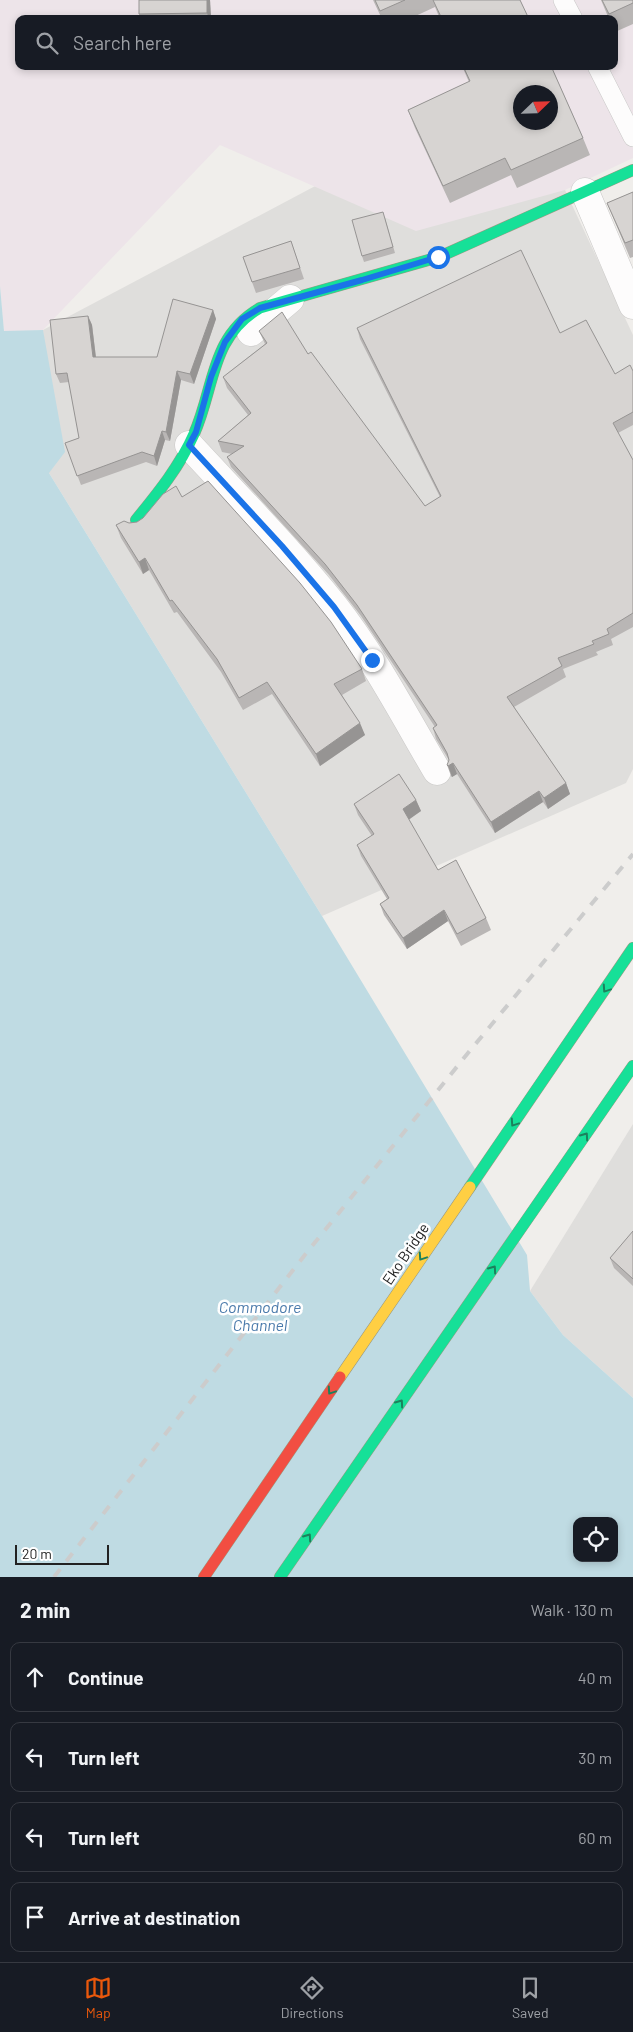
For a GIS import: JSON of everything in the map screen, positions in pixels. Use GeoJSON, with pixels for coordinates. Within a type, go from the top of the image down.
{"type":"FeatureCollection","features":[{"type":"Feature","properties":{"kind":"main road"},"geometry":{"type":"LineString","coordinates":[[136,520],[181,461],[196,432],[211,377],[225,342],[242,319],[260,308],[438,257],[633,170]]}},
{"type":"Feature","properties":{"kind":"main road","name":"Eko Bridge"},"geometry":{"type":"LineString","coordinates":[[204,1577],[633,948]]}},
{"type":"Feature","properties":{"kind":"main road"},"geometry":{"type":"LineString","coordinates":[[280,1577],[633,1066]]}},
{"type":"Feature","properties":{"kind":"street"},"geometry":{"type":"LineString","coordinates":[[585,192],[633,305]]}},
{"type":"Feature","properties":{"kind":"street"},"geometry":{"type":"LineString","coordinates":[[251,332],[290,300]]}},
{"type":"Feature","properties":{"kind":"street"},"geometry":{"type":"LineString","coordinates":[[189,445],[282,546],[334,607],[372,660],[437,771]]}},
{"type":"Feature","properties":{"kind":"lane"},"geometry":{"type":"LineString","coordinates":[[563,0],[570,15]]}},
{"type":"Feature","properties":{"kind":"lane"},"geometry":{"type":"LineString","coordinates":[[599,70],[633,138]]}},
{"type":"Feature","properties":{"kind":"shaded area"},"geometry":{"type":"Polygon","coordinates":[[[0,0],[633,0],[633,158],[565,190],[416,231],[220,145],[43,330],[4,332],[0,286],[0,0]]]}},
{"type":"Feature","properties":{"kind":"shaded area"},"geometry":{"type":"Polygon","coordinates":[[[319,184],[565,190],[633,335],[633,769],[626,783],[322,916],[49,473],[43,330],[319,184]]]}},
{"type":"Feature","properties":{"kind":"shaded area"},"geometry":{"type":"Polygon","coordinates":[[[633,1124],[633,1398],[563,1335],[530,1291],[633,1124]]]}},
{"type":"Feature","properties":{"kind":"water","name":"Commodore Channel"},"geometry":{"type":"Polygon","coordinates":[[[0,286],[4,331],[43,330],[65,452],[49,473],[322,916],[527,1255],[530,1291],[563,1335],[633,1398],[633,1577],[0,1577],[0,286]]]}},
{"type":"Feature","properties":{"kind":"building"},"geometry":{"type":"Polygon","coordinates":[[[139,0],[207,0],[207,13],[139,14],[139,0]]]}},
{"type":"Feature","properties":{"kind":"building"},"geometry":{"type":"Polygon","coordinates":[[[375,0],[405,0],[380,11],[375,0]]]}},
{"type":"Feature","properties":{"kind":"building"},"geometry":{"type":"Polygon","coordinates":[[[433,0],[520,0],[527,15],[440,15],[433,0]]]}},
{"type":"Feature","properties":{"kind":"building"},"geometry":{"type":"Polygon","coordinates":[[[602,0],[633,0],[633,3],[609,14],[602,0]]]}},
{"type":"Feature","properties":{"kind":"building"},"geometry":{"type":"Polygon","coordinates":[[[465,70],[553,70],[583,138],[511,170],[505,158],[443,186],[408,110],[470,81],[465,70]]]}},
{"type":"Feature","properties":{"kind":"building"},"geometry":{"type":"Polygon","coordinates":[[[633,192],[633,240],[625,243],[607,203],[633,192]]]}},
{"type":"Feature","properties":{"kind":"building"},"geometry":{"type":"Polygon","coordinates":[[[383,212],[393,247],[362,256],[352,220],[383,212]]]}},
{"type":"Feature","properties":{"kind":"building"},"geometry":{"type":"Polygon","coordinates":[[[291,241],[300,268],[252,282],[243,257],[291,241]]]}},
{"type":"Feature","properties":{"kind":"building"},"geometry":{"type":"Polygon","coordinates":[[[521,250],[560,333],[586,320],[615,374],[630,365],[633,371],[633,412],[613,423],[633,460],[633,613],[607,629],[609,634],[592,641],[594,644],[558,658],[562,666],[507,697],[566,783],[544,798],[539,791],[491,822],[453,763],[447,765],[449,760],[447,753],[433,728],[437,725],[357,605],[325,564],[227,457],[244,446],[218,441],[251,413],[223,377],[267,343],[259,331],[282,312],[308,354],[311,352],[425,506],[441,496],[357,328],[521,250]]]}},
{"type":"Feature","properties":{"kind":"building"},"geometry":{"type":"Polygon","coordinates":[[[173,299],[213,310],[190,374],[177,371],[166,432],[162,431],[154,456],[142,452],[77,476],[65,443],[79,438],[67,373],[56,374],[50,320],[88,316],[93,357],[157,357],[173,299]]]}},
{"type":"Feature","properties":{"kind":"building"},"geometry":{"type":"Polygon","coordinates":[[[208,481],[300,583],[331,622],[362,669],[334,684],[360,723],[316,754],[267,682],[239,698],[217,659],[172,600],[170,601],[145,558],[139,562],[116,525],[124,521],[129,523],[137,522],[143,518],[163,494],[176,486],[182,497],[208,481]]]}},
{"type":"Feature","properties":{"kind":"building"},"geometry":{"type":"Polygon","coordinates":[[[399,774],[416,800],[403,809],[438,870],[456,860],[486,918],[457,934],[444,910],[403,938],[380,904],[389,898],[357,845],[374,834],[354,804],[399,774]]]}},
{"type":"Feature","properties":{"kind":"building"},"geometry":{"type":"Polygon","coordinates":[[[633,1231],[633,1279],[610,1258],[633,1231]]]}},
{"type":"Feature","properties":{"kind":"railway"},"geometry":{"type":"LineString","coordinates":[[54,1577],[304,1256],[468,1053],[633,854]]}},
{"type":"Feature","properties":{"kind":"traffic: fast"},"geometry":{"type":"LineString","coordinates":[[136,520],[168,479],[188,446],[201,416],[216,364],[223,348],[232,333],[244,320],[260,308],[439,257],[633,170]]}},
{"type":"Feature","properties":{"kind":"traffic: fast"},"geometry":{"type":"LineString","coordinates":[[470,1187],[633,948]]}},
{"type":"Feature","properties":{"kind":"traffic: fast"},"geometry":{"type":"LineString","coordinates":[[280,1577],[633,1066]]}},
{"type":"Feature","properties":{"kind":"traffic: slow"},"geometry":{"type":"LineString","coordinates":[[340,1377],[470,1187]]}},
{"type":"Feature","properties":{"kind":"traffic: jam"},"geometry":{"type":"LineString","coordinates":[[204,1577],[340,1377]]}},
{"type":"Feature","properties":{"kind":"route"},"geometry":{"type":"LineString","coordinates":[[372,660],[334,607],[282,546],[189,445],[196,432],[211,377],[225,342],[242,319],[260,308],[438,257]]}}]}
